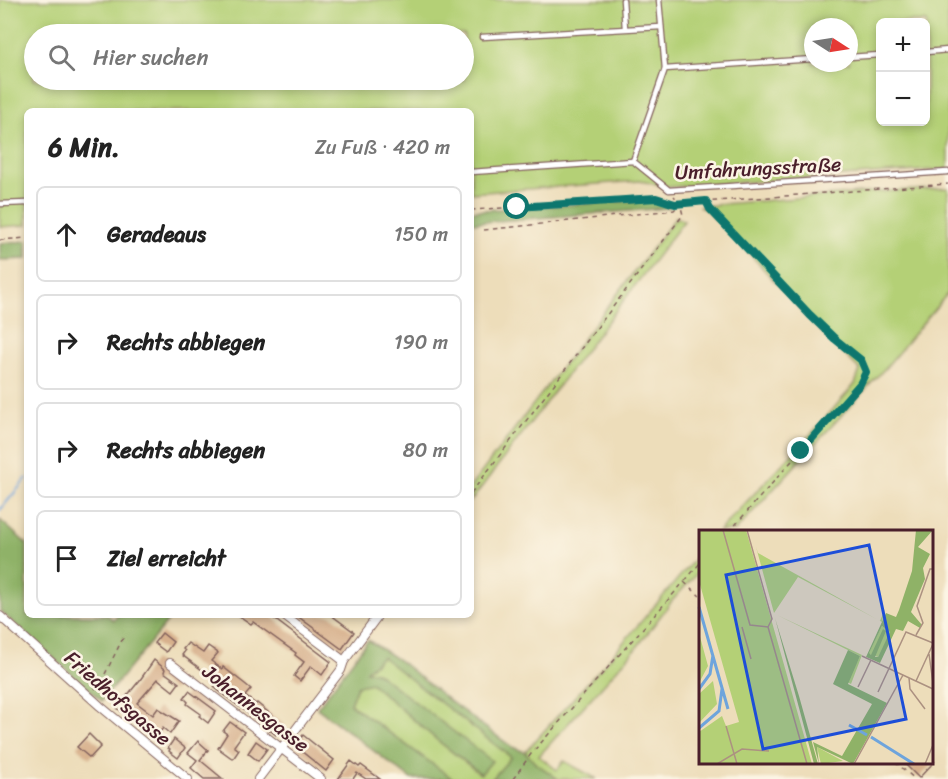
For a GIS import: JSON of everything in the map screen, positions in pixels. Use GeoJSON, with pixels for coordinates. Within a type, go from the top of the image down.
{"type":"FeatureCollection","features":[{"type":"Feature","properties":{"kind":"street","name":"Friedhofsgasse"},"geometry":{"type":"LineString","coordinates":[[0,616],[89,696],[188,779]]}},
{"type":"Feature","properties":{"kind":"street"},"geometry":{"type":"LineString","coordinates":[[287,618],[344,661]]}},
{"type":"Feature","properties":{"kind":"street"},"geometry":{"type":"LineString","coordinates":[[258,779],[376,618]]}},
{"type":"Feature","properties":{"kind":"street","name":"Johannesgasse"},"geometry":{"type":"LineString","coordinates":[[170,663],[321,779]]}},
{"type":"Feature","properties":{"kind":"lane"},"geometry":{"type":"LineString","coordinates":[[622,0],[625,28]]}},
{"type":"Feature","properties":{"kind":"lane"},"geometry":{"type":"LineString","coordinates":[[474,172],[633,161],[665,69],[659,0]]}},
{"type":"Feature","properties":{"kind":"lane"},"geometry":{"type":"LineString","coordinates":[[482,37],[661,27]]}},
{"type":"Feature","properties":{"kind":"lane"},"geometry":{"type":"LineString","coordinates":[[930,52],[948,50]]}},
{"type":"Feature","properties":{"kind":"lane"},"geometry":{"type":"LineString","coordinates":[[858,56],[876,55]]}},
{"type":"Feature","properties":{"kind":"lane"},"geometry":{"type":"LineString","coordinates":[[665,69],[804,60]]}},
{"type":"Feature","properties":{"kind":"lane","name":"Umfahrungsstraße"},"geometry":{"type":"LineString","coordinates":[[633,161],[669,190],[948,172]]}},
{"type":"Feature","properties":{"kind":"lane"},"geometry":{"type":"LineString","coordinates":[[0,204],[24,203]]}},
{"type":"Feature","properties":{"kind":"path"},"geometry":{"type":"LineString","coordinates":[[474,210],[656,198],[675,204],[948,184]]}},
{"type":"Feature","properties":{"kind":"path"},"geometry":{"type":"LineString","coordinates":[[706,201],[710,209],[810,315],[861,360],[866,372],[860,384],[730,530]]}},
{"type":"Feature","properties":{"kind":"path"},"geometry":{"type":"LineString","coordinates":[[484,230],[674,210],[680,203]]}},
{"type":"Feature","properties":{"kind":"path"},"geometry":{"type":"LineString","coordinates":[[474,489],[683,215],[680,203]]}},
{"type":"Feature","properties":{"kind":"path"},"geometry":{"type":"LineString","coordinates":[[0,240],[24,238]]}},
{"type":"Feature","properties":{"kind":"path"},"geometry":{"type":"LineString","coordinates":[[513,779],[531,754],[699,564]]}},
{"type":"Feature","properties":{"kind":"path"},"geometry":{"type":"LineString","coordinates":[[684,582],[699,595]]}},
{"type":"Feature","properties":{"kind":"path"},"geometry":{"type":"LineString","coordinates":[[89,696],[102,680],[123,636]]}},
{"type":"Feature","properties":{"kind":"path"},"geometry":{"type":"LineString","coordinates":[[897,764],[915,779]]}},
{"type":"Feature","properties":{"kind":"green space"},"geometry":{"type":"Polygon","coordinates":[[[0,0],[948,0],[948,169],[670,187],[640,181],[474,193],[474,108],[24,108],[24,225],[0,227],[0,0]]]}},
{"type":"Feature","properties":{"kind":"green space"},"geometry":{"type":"Polygon","coordinates":[[[948,188],[948,293],[887,366],[736,530],[720,530],[821,423],[855,384],[860,370],[748,252],[707,211],[700,207],[948,188]]]}},
{"type":"Feature","properties":{"kind":"green space"},"geometry":{"type":"Polygon","coordinates":[[[656,199],[669,208],[474,223],[474,211],[656,199]]]}},
{"type":"Feature","properties":{"kind":"green space"},"geometry":{"type":"Polygon","coordinates":[[[676,217],[684,221],[474,497],[474,482],[676,217]]]}},
{"type":"Feature","properties":{"kind":"green space"},"geometry":{"type":"Polygon","coordinates":[[[24,241],[24,259],[0,260],[0,243],[24,241]]]}},
{"type":"Feature","properties":{"kind":"green space"},"geometry":{"type":"Polygon","coordinates":[[[0,520],[24,541],[24,618],[111,618],[114,620],[116,618],[171,618],[102,701],[0,611],[0,520]]]}},
{"type":"Feature","properties":{"kind":"green space"},"geometry":{"type":"Polygon","coordinates":[[[699,554],[699,571],[671,602],[638,646],[539,756],[557,770],[564,761],[597,779],[558,779],[534,762],[525,752],[699,554]]]}},
{"type":"Feature","properties":{"kind":"green space"},"geometry":{"type":"Polygon","coordinates":[[[368,640],[400,661],[512,747],[525,752],[534,762],[558,779],[492,779],[511,757],[382,657],[366,671],[376,672],[492,761],[481,774],[437,740],[371,683],[357,686],[350,704],[453,779],[411,779],[317,708],[368,640]]]}},
{"type":"Feature","properties":{"kind":"green space"},"geometry":{"type":"Polygon","coordinates":[[[381,656],[512,758],[492,779],[453,779],[350,704],[357,686],[371,683],[480,774],[491,761],[376,672],[365,671],[381,656]]]}},
{"type":"Feature","properties":{"kind":"building"},"geometry":{"type":"Polygon","coordinates":[[[242,618],[273,618],[331,662],[322,675],[311,666],[300,681],[294,676],[304,662],[295,655],[296,653],[253,622],[251,624],[242,618]]]}},
{"type":"Feature","properties":{"kind":"building"},"geometry":{"type":"Polygon","coordinates":[[[300,618],[335,618],[354,632],[342,649],[300,618]]]}},
{"type":"Feature","properties":{"kind":"building"},"geometry":{"type":"Polygon","coordinates":[[[162,633],[173,642],[166,652],[154,643],[162,633]]]}},
{"type":"Feature","properties":{"kind":"building"},"geometry":{"type":"Polygon","coordinates":[[[188,643],[203,653],[208,646],[218,653],[211,661],[222,669],[223,667],[251,689],[245,696],[284,725],[276,735],[214,687],[218,682],[182,655],[188,643]]]}},
{"type":"Feature","properties":{"kind":"building"},"geometry":{"type":"Polygon","coordinates":[[[154,660],[165,669],[164,672],[179,683],[173,691],[158,679],[137,703],[153,715],[158,708],[179,721],[170,734],[163,728],[155,738],[117,708],[154,660]]]}},
{"type":"Feature","properties":{"kind":"building"},"geometry":{"type":"Polygon","coordinates":[[[189,691],[216,711],[208,723],[199,716],[201,714],[187,704],[184,698],[189,691]]]}},
{"type":"Feature","properties":{"kind":"building"},"geometry":{"type":"Polygon","coordinates":[[[230,722],[244,732],[234,746],[239,750],[233,759],[218,748],[227,734],[223,731],[230,722]]]}},
{"type":"Feature","properties":{"kind":"building"},"geometry":{"type":"Polygon","coordinates":[[[89,734],[101,746],[90,758],[77,747],[89,734]]]}},
{"type":"Feature","properties":{"kind":"building"},"geometry":{"type":"Polygon","coordinates":[[[303,735],[334,760],[326,771],[295,746],[303,735]]]}},
{"type":"Feature","properties":{"kind":"building"},"geometry":{"type":"Polygon","coordinates":[[[174,739],[185,748],[178,758],[168,748],[174,739]]]}},
{"type":"Feature","properties":{"kind":"building"},"geometry":{"type":"Polygon","coordinates":[[[198,741],[208,750],[200,760],[223,779],[204,779],[191,768],[197,760],[188,753],[198,741]]]}},
{"type":"Feature","properties":{"kind":"building"},"geometry":{"type":"Polygon","coordinates":[[[256,741],[267,749],[258,761],[248,753],[256,741]]]}},
{"type":"Feature","properties":{"kind":"building"},"geometry":{"type":"Polygon","coordinates":[[[351,761],[359,767],[361,765],[380,779],[366,779],[357,773],[353,779],[338,779],[351,761]]]}},
{"type":"Feature","properties":{"kind":"building"},"geometry":{"type":"Polygon","coordinates":[[[905,764],[932,764],[919,778],[905,764]]]}},
{"type":"Feature","properties":{"kind":"waterway"},"geometry":{"type":"LineString","coordinates":[[0,510],[24,482]]}},
{"type":"Feature","properties":{"kind":"route"},"geometry":{"type":"LineString","coordinates":[[517,207],[656,198],[675,204],[706,201],[710,209],[810,315],[861,360],[866,372],[860,384],[801,451]]}}]}
